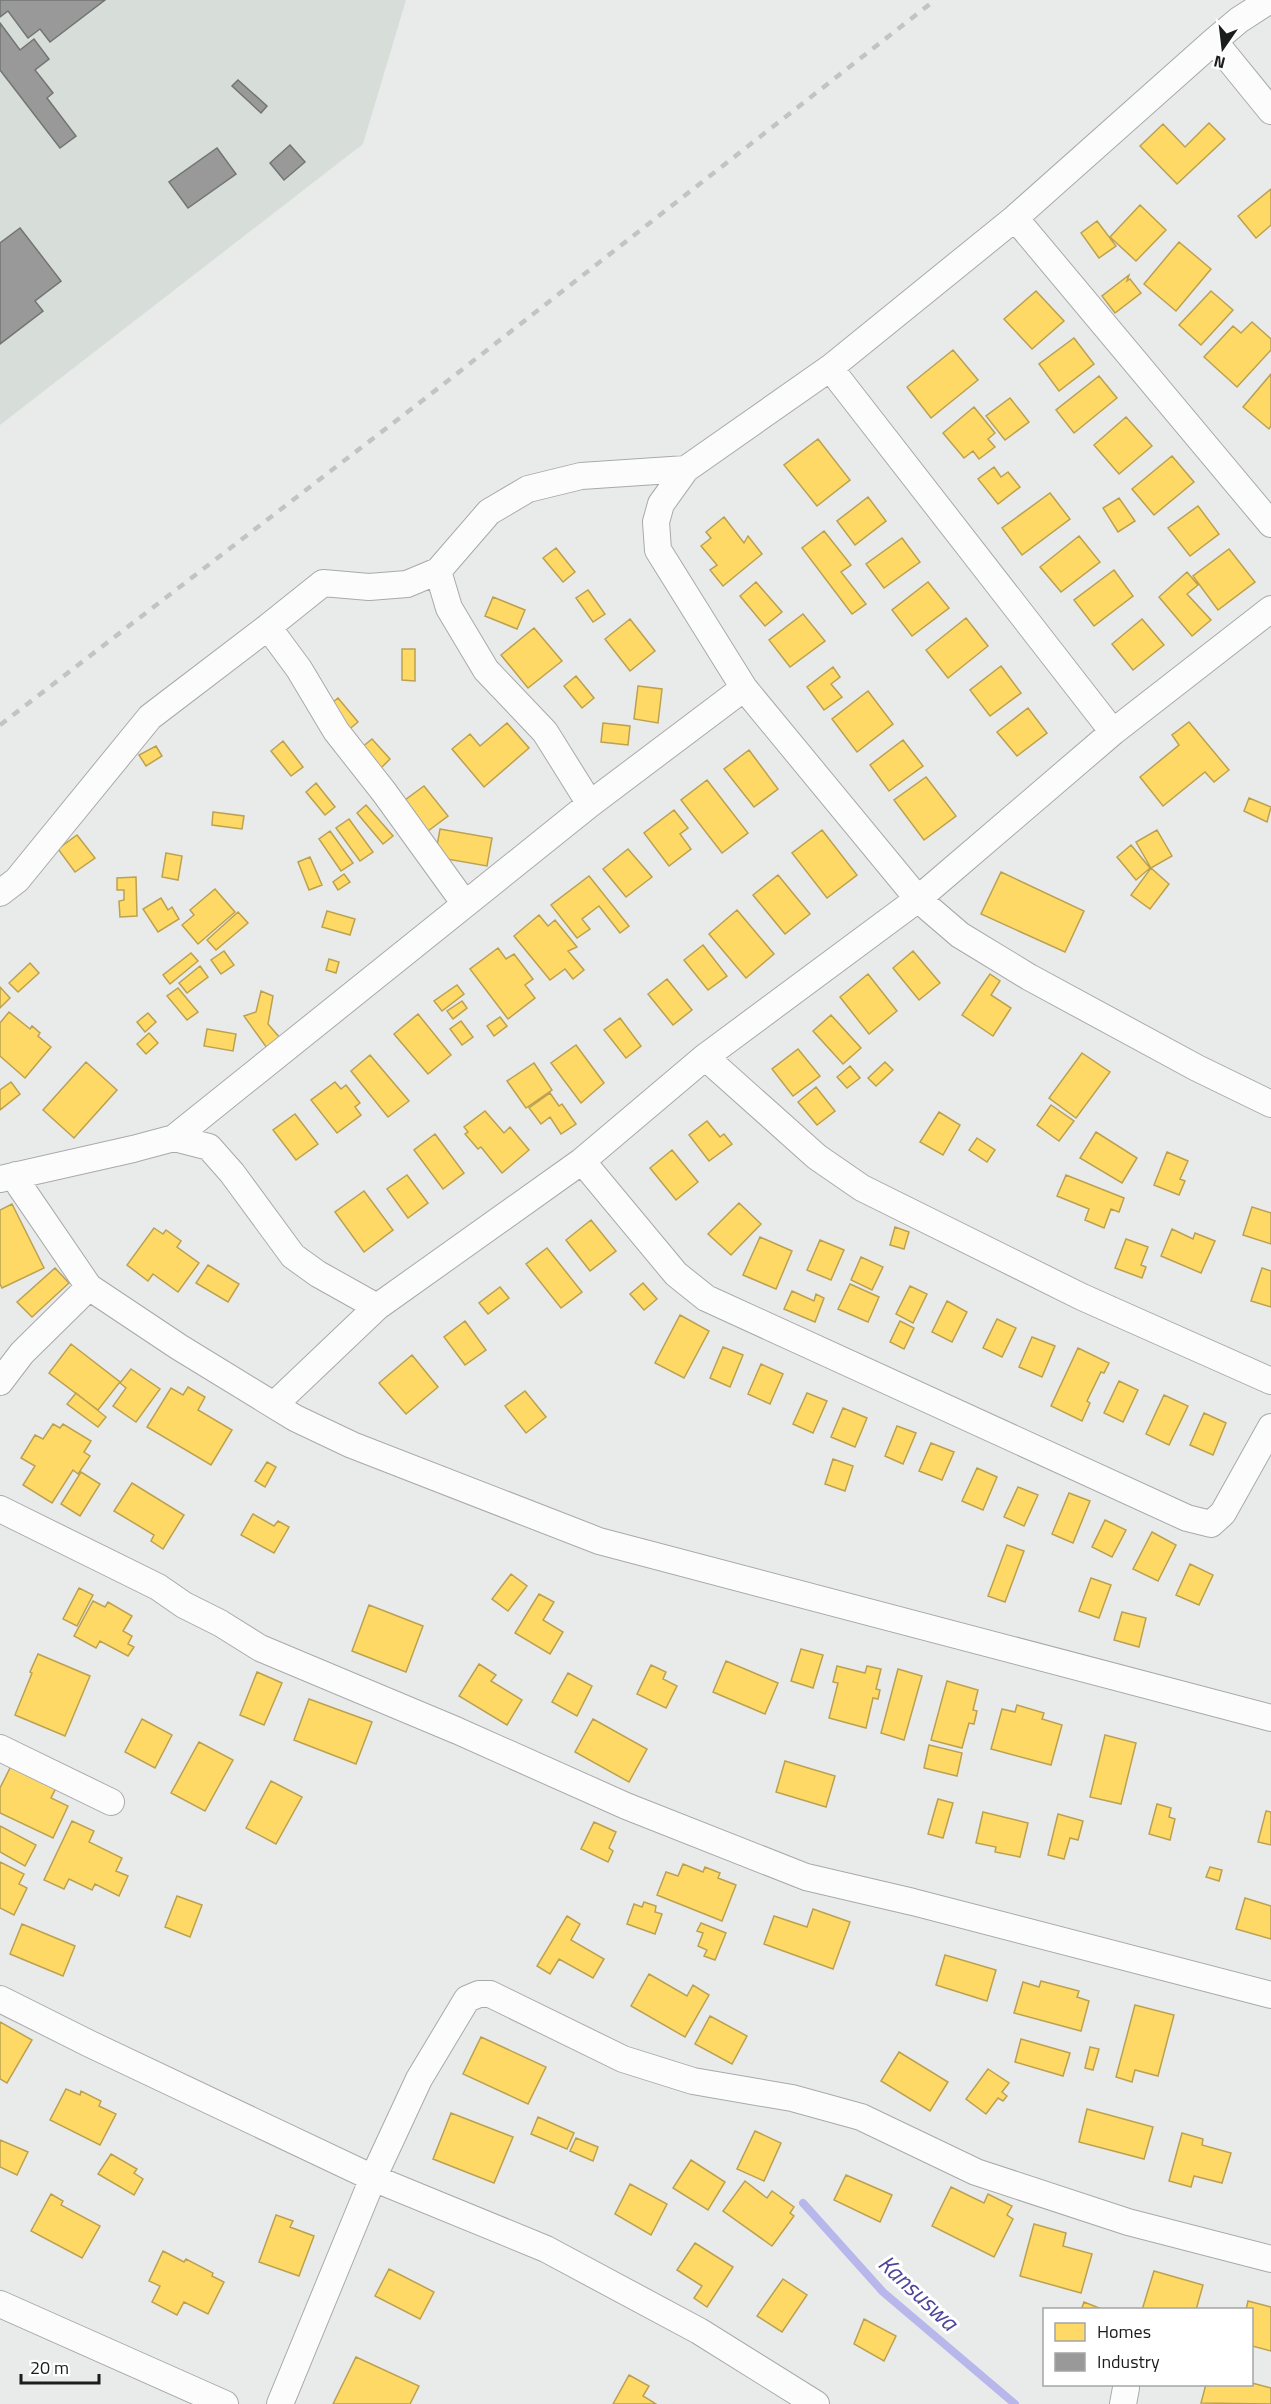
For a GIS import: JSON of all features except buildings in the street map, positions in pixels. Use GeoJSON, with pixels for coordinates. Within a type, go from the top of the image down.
{"type":"FeatureCollection","features":[{"type":"Feature","properties":{"kind":"street"},"geometry":{"type":"LineString","coordinates":[[1270,0],[1214,41],[1015,218],[830,368],[686,469],[661,504],[656,522],[658,550],[744,688],[918,899],[960,935],[1029,977],[1197,1068],[1271,1104]]}},
{"type":"Feature","properties":{"kind":"street"},"geometry":{"type":"LineString","coordinates":[[1214,41],[1271,111]]}},
{"type":"Feature","properties":{"kind":"street"},"geometry":{"type":"LineString","coordinates":[[1015,218],[1271,524]]}},
{"type":"Feature","properties":{"kind":"street"},"geometry":{"type":"LineString","coordinates":[[830,368],[1113,732]]}},
{"type":"Feature","properties":{"kind":"street"},"geometry":{"type":"LineString","coordinates":[[0,893],[24,872],[150,717],[323,583],[369,587],[407,584],[438,571],[489,512],[528,489],[581,477],[686,469]]}},
{"type":"Feature","properties":{"kind":"street"},"geometry":{"type":"LineString","coordinates":[[438,571],[449,608],[486,670],[545,732],[590,804]]}},
{"type":"Feature","properties":{"kind":"street"},"geometry":{"type":"LineString","coordinates":[[274,1405],[377,1307],[582,1161],[705,1057],[918,899],[1113,732],[1271,609]]}},
{"type":"Feature","properties":{"kind":"street"},"geometry":{"type":"LineString","coordinates":[[268,627],[299,669],[336,731],[465,904]]}},
{"type":"Feature","properties":{"kind":"street"},"geometry":{"type":"LineString","coordinates":[[8,1177],[174,1138],[590,804],[744,688]]}},
{"type":"Feature","properties":{"kind":"street"},"geometry":{"type":"LineString","coordinates":[[705,1057],[817,1157],[862,1188],[1082,1296],[1271,1381]]}},
{"type":"Feature","properties":{"kind":"street"},"geometry":{"type":"LineString","coordinates":[[174,1138],[209,1147],[232,1173],[293,1256],[318,1274],[377,1307]]}},
{"type":"Feature","properties":{"kind":"street"},"geometry":{"type":"LineString","coordinates":[[582,1161],[676,1274],[706,1298],[1187,1518],[1211,1524],[1223,1513],[1271,1426]]}},
{"type":"Feature","properties":{"kind":"street"},"geometry":{"type":"LineString","coordinates":[[8,1177],[20,1186],[89,1287],[179,1347],[295,1418],[352,1445],[599,1541],[1271,1718]]}},
{"type":"Feature","properties":{"kind":"street"},"geometry":{"type":"LineString","coordinates":[[0,1382],[22,1353],[89,1287]]}},
{"type":"Feature","properties":{"kind":"street"},"geometry":{"type":"LineString","coordinates":[[0,1509],[158,1587],[184,1605],[220,1623],[260,1648],[458,1731],[626,1806],[806,1877],[914,1902],[1271,1995]]}},
{"type":"Feature","properties":{"kind":"street"},"geometry":{"type":"LineString","coordinates":[[0,1749],[111,1802]]}},
{"type":"Feature","properties":{"kind":"street"},"geometry":{"type":"LineString","coordinates":[[280,2404],[373,2178],[419,2079],[467,1999],[479,1994],[490,1995],[623,2059],[693,2081],[792,2098],[861,2116],[976,2172],[1128,2222],[1271,2259]]}},
{"type":"Feature","properties":{"kind":"street"},"geometry":{"type":"LineString","coordinates":[[0,1999],[373,2178],[546,2249],[699,2331],[816,2404]]}},
{"type":"Feature","properties":{"kind":"street"},"geometry":{"type":"LineString","coordinates":[[0,2304],[225,2404]]}},
{"type":"Feature","properties":{"kind":"shaded area"},"geometry":{"type":"Polygon","coordinates":[[[0,0],[406,0],[363,144],[0,425],[0,0]]]}},
{"type":"Feature","properties":{"kind":"waterway","name":"Kansuswa"},"geometry":{"type":"LineString","coordinates":[[803,2203],[883,2292],[1015,2404]]}},
{"type":"Feature","properties":{"kind":"railway"},"geometry":{"type":"LineString","coordinates":[[0,725],[427,397],[935,0]]}}]}
